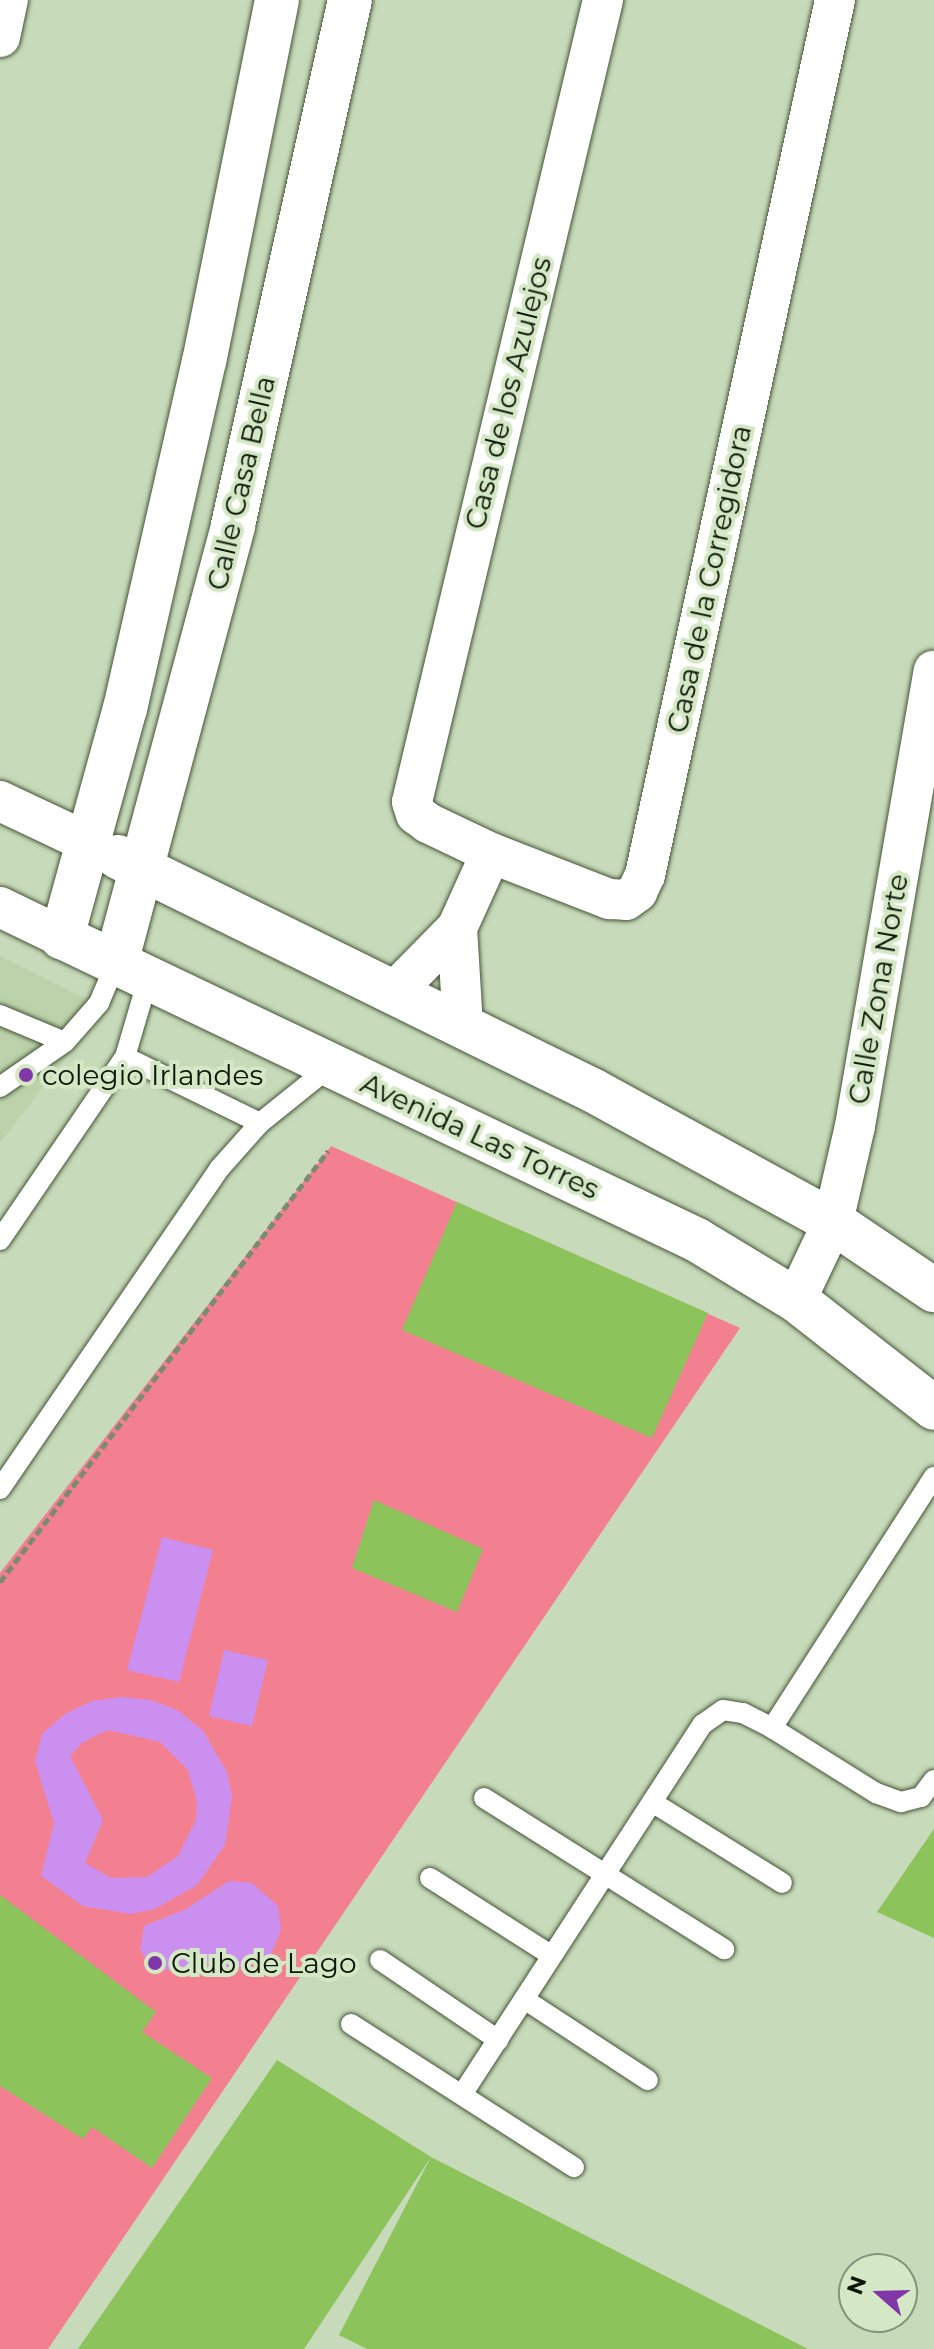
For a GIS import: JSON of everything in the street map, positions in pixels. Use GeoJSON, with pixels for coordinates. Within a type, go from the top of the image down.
{"type":"FeatureCollection","features":[{"type":"Feature","properties":{"kind":"street"},"geometry":{"type":"LineString","coordinates":[[0,37],[8,0]]}},
{"type":"Feature","properties":{"kind":"street"},"geometry":{"type":"LineString","coordinates":[[62,937],[91,844],[204,361],[277,0]]}},
{"type":"Feature","properties":{"kind":"street","name":"Calle Casa Bella"},"geometry":{"type":"LineString","coordinates":[[132,971],[143,869],[267,376],[350,0]]}},
{"type":"Feature","properties":{"kind":"street","name":"Casa de los Azulejos"},"geometry":{"type":"LineString","coordinates":[[412,785],[603,0]]}},
{"type":"Feature","properties":{"kind":"street","name":"Casa de la Corregidora"},"geometry":{"type":"LineString","coordinates":[[412,785],[416,814],[491,853],[609,899],[626,900],[637,892],[645,875],[835,0]]}},
{"type":"Feature","properties":{"kind":"street"},"geometry":{"type":"LineString","coordinates":[[204,361],[267,376]]}},
{"type":"Feature","properties":{"kind":"street","name":"Calle Zona Norte"},"geometry":{"type":"LineString","coordinates":[[796,1300],[833,1222],[855,1126],[924,782],[934,671]]}},
{"type":"Feature","properties":{"kind":"street"},"geometry":{"type":"LineString","coordinates":[[0,801],[463,1025],[833,1222],[934,1290]]}},
{"type":"Feature","properties":{"kind":"street"},"geometry":{"type":"LineString","coordinates":[[395,991],[457,928],[491,853]]}},
{"type":"Feature","properties":{"kind":"street","name":"Avenida Las Torres"},"geometry":{"type":"LineString","coordinates":[[0,907],[697,1240],[796,1300],[934,1408]]}},
{"type":"Feature","properties":{"kind":"street"},"geometry":{"type":"LineString","coordinates":[[457,928],[463,1025]]}},
{"type":"Feature","properties":{"kind":"lane"},"geometry":{"type":"LineString","coordinates":[[0,1087],[65,1042],[132,971]]}},
{"type":"Feature","properties":{"kind":"lane"},"geometry":{"type":"LineString","coordinates":[[0,1240],[125,1057],[132,971]]}},
{"type":"Feature","properties":{"kind":"lane"},"geometry":{"type":"LineString","coordinates":[[0,1015],[65,1042]]}},
{"type":"Feature","properties":{"kind":"lane"},"geometry":{"type":"LineString","coordinates":[[125,1057],[260,1123]]}},
{"type":"Feature","properties":{"kind":"lane"},"geometry":{"type":"LineString","coordinates":[[0,1489],[219,1169],[260,1123],[331,1066]]}},
{"type":"Feature","properties":{"kind":"lane"},"geometry":{"type":"LineString","coordinates":[[772,1728],[934,1477]]}},
{"type":"Feature","properties":{"kind":"lane"},"geometry":{"type":"LineString","coordinates":[[463,2093],[703,1724],[723,1710],[743,1713],[876,1793],[901,1802],[921,1797],[934,1780]]}},
{"type":"Feature","properties":{"kind":"lane"},"geometry":{"type":"LineString","coordinates":[[484,1798],[724,1949]]}},
{"type":"Feature","properties":{"kind":"lane"},"geometry":{"type":"LineString","coordinates":[[652,1802],[782,1883]]}},
{"type":"Feature","properties":{"kind":"lane"},"geometry":{"type":"LineString","coordinates":[[430,1878],[551,1955]]}},
{"type":"Feature","properties":{"kind":"lane"},"geometry":{"type":"LineString","coordinates":[[380,1960],[498,2040]]}},
{"type":"Feature","properties":{"kind":"lane"},"geometry":{"type":"LineString","coordinates":[[524,1999],[648,2080]]}},
{"type":"Feature","properties":{"kind":"lane"},"geometry":{"type":"LineString","coordinates":[[351,2024],[574,2167]]}},
{"type":"Feature","properties":{"kind":"path"},"geometry":{"type":"LineString","coordinates":[[0,1582],[328,1151]]}},
{"type":"Feature","properties":{"kind":"shaded area","name":"colegio Irlandes"},"geometry":{"type":"Polygon","coordinates":[[[0,956],[104,1008],[0,1143],[0,956]]]}},
{"type":"Feature","properties":{"kind":"shaded area","name":"Club de Lago"},"geometry":{"type":"Polygon","coordinates":[[[331,1146],[740,1328],[48,2349],[0,2349],[0,1573],[331,1146]]]}},
{"type":"Feature","properties":{"kind":"shaded area"},"geometry":{"type":"Polygon","coordinates":[[[162,1537],[213,1550],[179,1682],[127,1670],[162,1537]]]}},
{"type":"Feature","properties":{"kind":"shaded area"},"geometry":{"type":"Polygon","coordinates":[[[224,1650],[268,1660],[252,1726],[209,1716],[224,1650]]]}},
{"type":"Feature","properties":{"kind":"shaded area"},"geometry":{"type":"Polygon","coordinates":[[[121,1697],[151,1700],[179,1711],[203,1731],[227,1772],[232,1796],[225,1845],[197,1885],[155,1909],[131,1914],[83,1906],[41,1876],[54,1823],[35,1761],[42,1734],[65,1714],[92,1701],[121,1697]],[[108,1730],[83,1742],[70,1756],[103,1820],[85,1863],[111,1878],[147,1877],[178,1856],[196,1820],[197,1801],[188,1770],[160,1742],[108,1730]]]}},
{"type":"Feature","properties":{"kind":"shaded area"},"geometry":{"type":"Polygon","coordinates":[[[229,1881],[252,1883],[278,1906],[281,1930],[269,1959],[235,1968],[206,1963],[165,1970],[150,1964],[140,1950],[144,1926],[186,1909],[229,1881]]]}},
{"type":"Feature","properties":{"kind":"building"},"geometry":{"type":"Polygon","coordinates":[[[457,1202],[708,1313],[652,1438],[402,1330],[457,1202]]]}},
{"type":"Feature","properties":{"kind":"building"},"geometry":{"type":"Polygon","coordinates":[[[374,1500],[483,1549],[457,1612],[352,1568],[374,1500]]]}},
{"type":"Feature","properties":{"kind":"building"},"geometry":{"type":"Polygon","coordinates":[[[934,1829],[934,1938],[877,1912],[934,1829]]]}},
{"type":"Feature","properties":{"kind":"building"},"geometry":{"type":"Polygon","coordinates":[[[0,1895],[156,2012],[142,2032],[212,2078],[152,2168],[92,2127],[83,2139],[0,2086],[0,1895]]]}},
{"type":"Feature","properties":{"kind":"building"},"geometry":{"type":"Polygon","coordinates":[[[277,2060],[431,2157],[304,2349],[78,2349],[277,2060]]]}},
{"type":"Feature","properties":{"kind":"building"},"geometry":{"type":"Polygon","coordinates":[[[431,2157],[808,2349],[367,2349],[339,2335],[431,2157]]]}},
{"type":"Feature","properties":{"kind":"place","name":"colegio Irlandes"},"geometry":{"type":"Point","coordinates":[26,1075]}},
{"type":"Feature","properties":{"kind":"place","name":"Club de Lago"},"geometry":{"type":"Point","coordinates":[155,1963]}}]}
